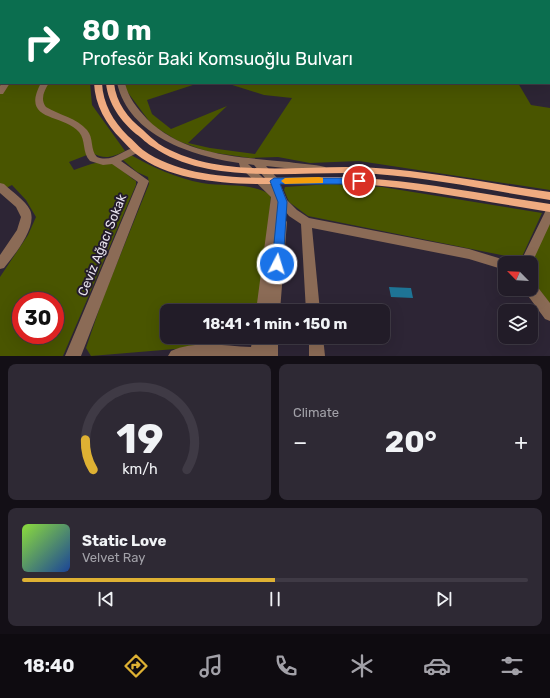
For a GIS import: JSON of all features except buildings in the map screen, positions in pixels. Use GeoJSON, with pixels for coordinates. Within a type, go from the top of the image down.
{"type":"FeatureCollection","features":[{"type":"Feature","properties":{"kind":"main road"},"geometry":{"type":"LineString","coordinates":[[98,84],[100,98],[108,115],[121,136],[136,150],[154,160],[188,173],[214,177],[262,176],[322,169],[379,171],[550,196]]}},
{"type":"Feature","properties":{"kind":"main road"},"geometry":{"type":"LineString","coordinates":[[110,84],[112,94],[123,116],[136,131],[152,142],[178,156],[203,164],[254,167]]}},
{"type":"Feature","properties":{"kind":"main road"},"geometry":{"type":"LineString","coordinates":[[274,181],[345,180],[375,182],[550,208]]}},
{"type":"Feature","properties":{"kind":"street"},"geometry":{"type":"LineString","coordinates":[[44,84],[38,95],[38,101],[46,112],[79,128],[85,134],[89,154],[93,159],[100,161],[113,160],[136,150]]}},
{"type":"Feature","properties":{"kind":"street"},"geometry":{"type":"LineString","coordinates":[[121,84],[123,92],[130,105],[147,125],[163,137],[193,150],[240,161],[254,167],[322,169]]}},
{"type":"Feature","properties":{"kind":"street","name":"Ceviz Ağacı Sokak"},"geometry":{"type":"LineString","coordinates":[[73,356],[144,181],[113,160]]}},
{"type":"Feature","properties":{"kind":"street"},"geometry":{"type":"LineString","coordinates":[[254,167],[276,196],[277,201],[264,304]]}},
{"type":"Feature","properties":{"kind":"street"},"geometry":{"type":"LineString","coordinates":[[262,176],[274,181],[283,202],[293,213],[306,222],[469,254],[498,263]]}},
{"type":"Feature","properties":{"kind":"street"},"geometry":{"type":"LineString","coordinates":[[0,187],[25,212],[27,218],[26,227],[0,264]]}},
{"type":"Feature","properties":{"kind":"street"},"geometry":{"type":"LineString","coordinates":[[275,304],[283,202]]}},
{"type":"Feature","properties":{"kind":"street"},"geometry":{"type":"LineString","coordinates":[[529,256],[550,212]]}},
{"type":"Feature","properties":{"kind":"street"},"geometry":{"type":"LineString","coordinates":[[306,222],[312,304]]}},
{"type":"Feature","properties":{"kind":"street"},"geometry":{"type":"LineString","coordinates":[[536,296],[550,314]]}},
{"type":"Feature","properties":{"kind":"street"},"geometry":{"type":"LineString","coordinates":[[261,344],[263,356]]}},
{"type":"Feature","properties":{"kind":"street"},"geometry":{"type":"LineString","coordinates":[[263,356],[268,344]]}},
{"type":"Feature","properties":{"kind":"street"},"geometry":{"type":"LineString","coordinates":[[316,344],[317,356]]}},
{"type":"Feature","properties":{"kind":"street"},"geometry":{"type":"LineString","coordinates":[[176,356],[204,352],[263,356]]}},
{"type":"Feature","properties":{"kind":"green space"},"geometry":{"type":"Polygon","coordinates":[[[0,84],[90,84],[92,105],[125,151],[109,157],[92,153],[69,162],[74,170],[96,163],[111,163],[136,181],[136,185],[63,356],[0,356],[0,277],[28,235],[36,217],[26,200],[12,185],[0,191],[0,84]]]}},
{"type":"Feature","properties":{"kind":"green space"},"geometry":{"type":"Polygon","coordinates":[[[126,84],[196,84],[147,100],[152,114],[171,129],[227,106],[188,143],[210,148],[255,154],[292,98],[264,95],[229,84],[519,84],[531,105],[550,108],[550,190],[359,161],[310,163],[278,157],[250,158],[209,152],[178,141],[152,125],[126,90],[126,84]]]}},
{"type":"Feature","properties":{"kind":"green space"},"geometry":{"type":"Polygon","coordinates":[[[131,155],[157,168],[183,178],[202,183],[255,188],[271,195],[262,304],[160,304],[160,344],[235,344],[91,356],[86,348],[103,298],[149,184],[148,177],[137,172],[123,160],[131,155]]]}},
{"type":"Feature","properties":{"kind":"green space"},"geometry":{"type":"Polygon","coordinates":[[[330,184],[382,187],[542,213],[522,256],[506,256],[308,216],[289,202],[284,190],[285,187],[330,184]]]}},
{"type":"Feature","properties":{"kind":"green space"},"geometry":{"type":"Polygon","coordinates":[[[550,222],[550,304],[538,288],[538,256],[534,256],[550,222]]]}},
{"type":"Feature","properties":{"kind":"water"},"geometry":{"type":"Polygon","coordinates":[[[389,287],[411,288],[413,298],[391,297],[389,287]]]}},
{"type":"Feature","properties":{"kind":"slow traffic"},"geometry":{"type":"LineString","coordinates":[[285,181],[319,180]]}},
{"type":"Feature","properties":{"kind":"route"},"geometry":{"type":"LineString","coordinates":[[277,264],[283,202],[278,187],[274,181],[359,181]]}}]}
